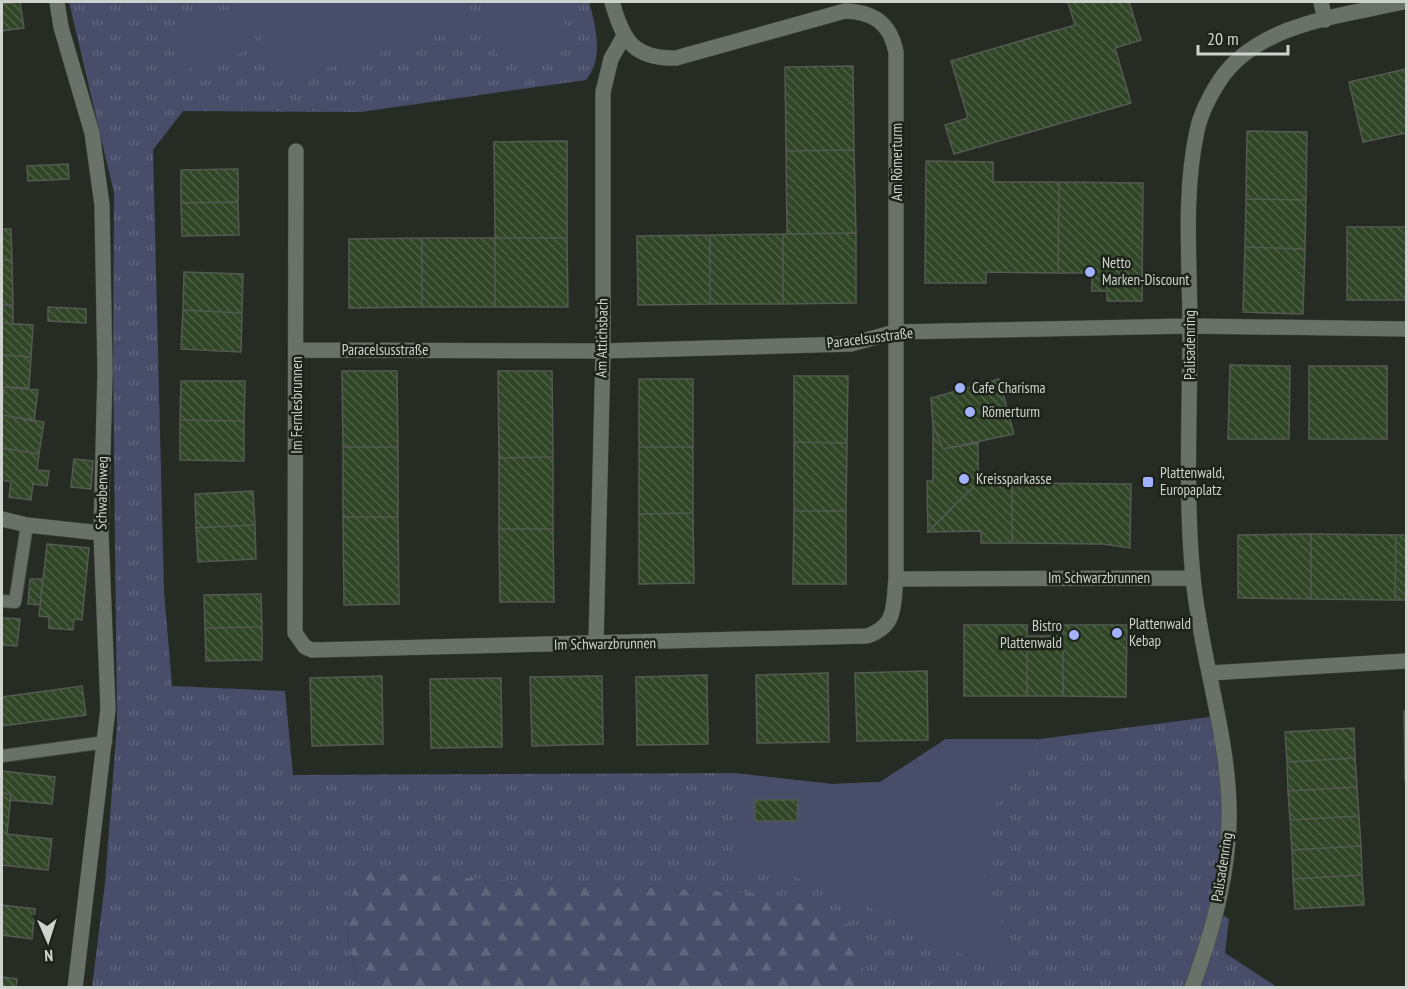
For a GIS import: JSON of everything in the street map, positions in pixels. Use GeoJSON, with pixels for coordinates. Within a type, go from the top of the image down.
{"type":"FeatureCollection","features":[{"type":"Feature","properties":{"kind":"street","name":"Schwabenweg"},"geometry":{"type":"LineString","coordinates":[[57,2],[61,27],[92,133],[100,178],[105,372],[101,533],[108,675],[106,742],[75,987]]}},
{"type":"Feature","properties":{"kind":"street","name":"Am Römerturm"},"geometry":{"type":"LineString","coordinates":[[612,2],[624,36],[646,56],[676,58],[845,11],[868,14],[886,26],[893,37],[896,52],[896,579],[891,618]]}},
{"type":"Feature","properties":{"kind":"street"},"geometry":{"type":"LineString","coordinates":[[1321,2],[1325,20]]}},
{"type":"Feature","properties":{"kind":"street","name":"Palisadenring"},"geometry":{"type":"LineString","coordinates":[[1192,987],[1206,949],[1229,846],[1229,804],[1210,673],[1193,578],[1190,184],[1197,130],[1220,79],[1239,59],[1261,43],[1289,30],[1403,2]]}},
{"type":"Feature","properties":{"kind":"street","name":"Am Attichsbach"},"geometry":{"type":"LineString","coordinates":[[596,644],[603,351],[603,92],[611,58],[624,36]]}},
{"type":"Feature","properties":{"kind":"street","name":"Im Fernlesbrunnen"},"geometry":{"type":"LineString","coordinates":[[296,151],[298,350],[295,633],[305,647],[312,650]]}},
{"type":"Feature","properties":{"kind":"street","name":"Paracelsusstraße"},"geometry":{"type":"LineString","coordinates":[[298,350],[603,351],[851,344],[896,332],[1190,326],[1407,329]]}},
{"type":"Feature","properties":{"kind":"street"},"geometry":{"type":"LineString","coordinates":[[2,519],[27,525],[101,533]]}},
{"type":"Feature","properties":{"kind":"street","name":"Im Schwarzbrunnen"},"geometry":{"type":"LineString","coordinates":[[896,579],[1193,578]]}},
{"type":"Feature","properties":{"kind":"street","name":"Im Schwarzbrunnen"},"geometry":{"type":"LineString","coordinates":[[312,650],[867,636],[880,631],[891,618]]}},
{"type":"Feature","properties":{"kind":"street"},"geometry":{"type":"LineString","coordinates":[[1210,673],[1407,661]]}},
{"type":"Feature","properties":{"kind":"lane"},"geometry":{"type":"LineString","coordinates":[[2,601],[15,602],[27,525]]}},
{"type":"Feature","properties":{"kind":"lane"},"geometry":{"type":"LineString","coordinates":[[2,756],[106,742]]}},
{"type":"Feature","properties":{"kind":"green space"},"geometry":{"type":"Polygon","coordinates":[[[69,2],[589,2],[596,32],[595,62],[586,80],[361,112],[183,111],[153,150],[164,591],[172,686],[285,691],[293,775],[733,773],[832,784],[880,782],[946,739],[1040,739],[1217,716],[1229,804],[1215,911],[1229,919],[1225,953],[1277,987],[859,987],[864,978],[346,929],[358,987],[92,987],[105,883],[117,724],[113,360],[114,193],[69,2]]]}},
{"type":"Feature","properties":{"kind":"green space"},"geometry":{"type":"Polygon","coordinates":[[[250,2],[456,2],[464,27],[274,83],[250,2]]]}},
{"type":"Feature","properties":{"kind":"green space"},"geometry":{"type":"Polygon","coordinates":[[[482,2],[559,2],[572,46],[501,66],[482,2]]]}},
{"type":"Feature","properties":{"kind":"green space"},"geometry":{"type":"Polygon","coordinates":[[[246,5],[258,47],[181,71],[169,27],[246,5]]]}},
{"type":"Feature","properties":{"kind":"green space"},"geometry":{"type":"Polygon","coordinates":[[[946,739],[1040,739],[990,813],[983,887],[1004,928],[1007,965],[990,969],[890,916],[790,875],[734,869],[733,773],[832,784],[880,782],[946,739]]]}},
{"type":"Feature","properties":{"kind":"green space"},"geometry":{"type":"Polygon","coordinates":[[[357,872],[781,895],[856,928],[864,978],[859,988],[358,987],[346,929],[357,872]]]}},
{"type":"Feature","properties":{"kind":"building"},"geometry":{"type":"Polygon","coordinates":[[[20,2],[24,28],[2,31],[2,4],[20,2]]]}},
{"type":"Feature","properties":{"kind":"building"},"geometry":{"type":"Polygon","coordinates":[[[1068,2],[1129,2],[1141,40],[1115,48],[1131,103],[954,154],[945,125],[968,118],[951,61],[1075,25],[1068,2]]]}},
{"type":"Feature","properties":{"kind":"building"},"geometry":{"type":"Polygon","coordinates":[[[853,66],[854,150],[786,151],[785,67],[853,66]]]}},
{"type":"Feature","properties":{"kind":"building"},"geometry":{"type":"Polygon","coordinates":[[[1406,69],[1406,133],[1363,142],[1349,82],[1406,69]]]}},
{"type":"Feature","properties":{"kind":"building"},"geometry":{"type":"Polygon","coordinates":[[[1247,131],[1307,132],[1306,200],[1246,199],[1247,131]]]}},
{"type":"Feature","properties":{"kind":"building"},"geometry":{"type":"Polygon","coordinates":[[[567,141],[567,238],[495,238],[494,142],[567,141]]]}},
{"type":"Feature","properties":{"kind":"building"},"geometry":{"type":"Polygon","coordinates":[[[854,150],[856,233],[787,234],[786,151],[854,150]]]}},
{"type":"Feature","properties":{"kind":"building"},"geometry":{"type":"Polygon","coordinates":[[[926,161],[993,162],[993,182],[1059,182],[1058,273],[986,272],[986,283],[925,283],[926,161]]]}},
{"type":"Feature","properties":{"kind":"building"},"geometry":{"type":"Polygon","coordinates":[[[68,164],[69,179],[28,181],[27,166],[68,164]]]}},
{"type":"Feature","properties":{"kind":"building"},"geometry":{"type":"Polygon","coordinates":[[[238,169],[238,202],[181,203],[181,170],[238,169]]]}},
{"type":"Feature","properties":{"kind":"building"},"geometry":{"type":"Polygon","coordinates":[[[1059,182],[1143,183],[1142,301],[1107,301],[1107,291],[1092,291],[1092,273],[1058,273],[1059,182]]]}},
{"type":"Feature","properties":{"kind":"building"},"geometry":{"type":"Polygon","coordinates":[[[1246,199],[1306,200],[1305,249],[1245,247],[1246,199]]]}},
{"type":"Feature","properties":{"kind":"building"},"geometry":{"type":"Polygon","coordinates":[[[238,202],[239,235],[182,236],[181,203],[238,202]]]}},
{"type":"Feature","properties":{"kind":"building"},"geometry":{"type":"Polygon","coordinates":[[[1347,227],[1406,227],[1406,300],[1347,300],[1347,227]]]}},
{"type":"Feature","properties":{"kind":"building"},"geometry":{"type":"Polygon","coordinates":[[[2,229],[11,229],[12,260],[2,260],[2,229]]]}},
{"type":"Feature","properties":{"kind":"building"},"geometry":{"type":"Polygon","coordinates":[[[856,233],[856,303],[783,304],[783,234],[856,233]]]}},
{"type":"Feature","properties":{"kind":"building"},"geometry":{"type":"Polygon","coordinates":[[[783,234],[783,304],[710,304],[710,235],[783,234]]]}},
{"type":"Feature","properties":{"kind":"building"},"geometry":{"type":"Polygon","coordinates":[[[710,235],[710,304],[638,305],[637,236],[710,235]]]}},
{"type":"Feature","properties":{"kind":"building"},"geometry":{"type":"Polygon","coordinates":[[[422,238],[495,238],[495,307],[422,307],[422,238]]]}},
{"type":"Feature","properties":{"kind":"building"},"geometry":{"type":"Polygon","coordinates":[[[422,238],[422,307],[349,308],[349,239],[422,238]]]}},
{"type":"Feature","properties":{"kind":"building"},"geometry":{"type":"Polygon","coordinates":[[[495,238],[567,238],[568,307],[495,307],[495,238]]]}},
{"type":"Feature","properties":{"kind":"building"},"geometry":{"type":"Polygon","coordinates":[[[1245,247],[1305,249],[1303,314],[1243,312],[1245,247]]]}},
{"type":"Feature","properties":{"kind":"building"},"geometry":{"type":"Polygon","coordinates":[[[2,260],[12,260],[13,305],[2,305],[2,260]]]}},
{"type":"Feature","properties":{"kind":"building"},"geometry":{"type":"Polygon","coordinates":[[[184,272],[243,274],[242,313],[183,310],[184,272]]]}},
{"type":"Feature","properties":{"kind":"building"},"geometry":{"type":"Polygon","coordinates":[[[2,305],[13,305],[13,324],[2,323],[2,305]]]}},
{"type":"Feature","properties":{"kind":"building"},"geometry":{"type":"Polygon","coordinates":[[[48,307],[86,309],[86,323],[48,321],[48,307]]]}},
{"type":"Feature","properties":{"kind":"building"},"geometry":{"type":"Polygon","coordinates":[[[183,310],[242,313],[241,352],[181,349],[183,310]]]}},
{"type":"Feature","properties":{"kind":"building"},"geometry":{"type":"Polygon","coordinates":[[[2,323],[33,325],[31,357],[2,355],[2,323]]]}},
{"type":"Feature","properties":{"kind":"building"},"geometry":{"type":"Polygon","coordinates":[[[2,355],[31,357],[29,388],[2,387],[2,355]]]}},
{"type":"Feature","properties":{"kind":"building"},"geometry":{"type":"Polygon","coordinates":[[[1230,365],[1290,366],[1289,439],[1228,439],[1230,365]]]}},
{"type":"Feature","properties":{"kind":"building"},"geometry":{"type":"Polygon","coordinates":[[[1309,366],[1387,366],[1387,439],[1309,439],[1309,366]]]}},
{"type":"Feature","properties":{"kind":"building"},"geometry":{"type":"Polygon","coordinates":[[[342,371],[397,371],[398,447],[343,447],[342,371]]]}},
{"type":"Feature","properties":{"kind":"building"},"geometry":{"type":"Polygon","coordinates":[[[498,371],[552,371],[553,457],[499,458],[498,371]]]}},
{"type":"Feature","properties":{"kind":"building"},"geometry":{"type":"Polygon","coordinates":[[[794,376],[848,376],[847,443],[794,442],[794,376]]]}},
{"type":"Feature","properties":{"kind":"building"},"geometry":{"type":"Polygon","coordinates":[[[639,379],[693,379],[693,447],[639,447],[639,379]]]}},
{"type":"Feature","properties":{"kind":"building","name":"Römerturm"},"geometry":{"type":"Polygon","coordinates":[[[999,379],[1014,434],[943,449],[933,425],[931,398],[999,379]]]}},
{"type":"Feature","properties":{"kind":"building"},"geometry":{"type":"Polygon","coordinates":[[[181,381],[245,381],[244,421],[180,420],[181,381]]]}},
{"type":"Feature","properties":{"kind":"building"},"geometry":{"type":"Polygon","coordinates":[[[4,387],[38,390],[34,421],[2,415],[4,387]]]}},
{"type":"Feature","properties":{"kind":"building"},"geometry":{"type":"Polygon","coordinates":[[[2,415],[44,422],[39,454],[2,448],[2,415]]]}},
{"type":"Feature","properties":{"kind":"building"},"geometry":{"type":"Polygon","coordinates":[[[180,420],[244,421],[244,461],[180,460],[180,420]]]}},
{"type":"Feature","properties":{"kind":"building"},"geometry":{"type":"Polygon","coordinates":[[[933,425],[943,449],[978,443],[978,482],[928,532],[927,481],[933,481],[933,425]]]}},
{"type":"Feature","properties":{"kind":"building"},"geometry":{"type":"Polygon","coordinates":[[[794,442],[847,443],[846,511],[794,511],[794,442]]]}},
{"type":"Feature","properties":{"kind":"building"},"geometry":{"type":"Polygon","coordinates":[[[343,447],[398,447],[398,517],[343,517],[343,447]]]}},
{"type":"Feature","properties":{"kind":"building"},"geometry":{"type":"Polygon","coordinates":[[[639,447],[693,447],[693,513],[639,514],[639,447]]]}},
{"type":"Feature","properties":{"kind":"building"},"geometry":{"type":"Polygon","coordinates":[[[2,448],[39,454],[37,470],[49,471],[47,486],[33,484],[31,500],[9,497],[11,482],[2,480],[2,448]]]}},
{"type":"Feature","properties":{"kind":"building"},"geometry":{"type":"Polygon","coordinates":[[[553,457],[553,529],[499,529],[499,458],[553,457]]]}},
{"type":"Feature","properties":{"kind":"building"},"geometry":{"type":"Polygon","coordinates":[[[74,459],[93,461],[91,489],[71,487],[74,459]]]}},
{"type":"Feature","properties":{"kind":"building"},"geometry":{"type":"Polygon","coordinates":[[[978,482],[1012,483],[1012,543],[981,543],[981,531],[928,532],[978,482]]]}},
{"type":"Feature","properties":{"kind":"building"},"geometry":{"type":"Polygon","coordinates":[[[1012,483],[1131,484],[1130,548],[1103,544],[1012,543],[1012,483]]]}},
{"type":"Feature","properties":{"kind":"building"},"geometry":{"type":"Polygon","coordinates":[[[253,491],[255,525],[196,528],[195,494],[253,491]]]}},
{"type":"Feature","properties":{"kind":"building"},"geometry":{"type":"Polygon","coordinates":[[[794,511],[846,511],[846,584],[793,584],[794,511]]]}},
{"type":"Feature","properties":{"kind":"building"},"geometry":{"type":"Polygon","coordinates":[[[693,513],[694,583],[639,584],[639,514],[693,513]]]}},
{"type":"Feature","properties":{"kind":"building"},"geometry":{"type":"Polygon","coordinates":[[[343,517],[398,517],[399,604],[344,605],[343,517]]]}},
{"type":"Feature","properties":{"kind":"building"},"geometry":{"type":"Polygon","coordinates":[[[255,525],[256,559],[198,562],[196,528],[255,525]]]}},
{"type":"Feature","properties":{"kind":"building"},"geometry":{"type":"Polygon","coordinates":[[[499,529],[553,529],[554,602],[500,602],[499,529]]]}},
{"type":"Feature","properties":{"kind":"building"},"geometry":{"type":"Polygon","coordinates":[[[1311,534],[1396,535],[1395,600],[1311,599],[1311,534]]]}},
{"type":"Feature","properties":{"kind":"building"},"geometry":{"type":"Polygon","coordinates":[[[1311,534],[1311,599],[1238,598],[1238,535],[1311,534]]]}},
{"type":"Feature","properties":{"kind":"building"},"geometry":{"type":"Polygon","coordinates":[[[1396,535],[1406,535],[1406,600],[1395,600],[1396,535]]]}},
{"type":"Feature","properties":{"kind":"building"},"geometry":{"type":"Polygon","coordinates":[[[47,544],[89,548],[82,620],[74,619],[73,630],[49,628],[49,617],[39,616],[47,544]]]}},
{"type":"Feature","properties":{"kind":"building"},"geometry":{"type":"Polygon","coordinates":[[[30,579],[43,579],[40,605],[28,604],[30,579]]]}},
{"type":"Feature","properties":{"kind":"building"},"geometry":{"type":"Polygon","coordinates":[[[261,594],[262,627],[205,628],[204,595],[261,594]]]}},
{"type":"Feature","properties":{"kind":"building"},"geometry":{"type":"Polygon","coordinates":[[[2,618],[20,619],[17,646],[2,645],[2,618]]]}},
{"type":"Feature","properties":{"kind":"building"},"geometry":{"type":"Polygon","coordinates":[[[964,625],[1027,625],[1027,696],[964,696],[964,625]]]}},
{"type":"Feature","properties":{"kind":"building"},"geometry":{"type":"Polygon","coordinates":[[[1063,625],[1127,625],[1126,697],[1063,696],[1063,625]]]}},
{"type":"Feature","properties":{"kind":"building"},"geometry":{"type":"Polygon","coordinates":[[[262,627],[262,660],[206,661],[205,628],[262,627]]]}},
{"type":"Feature","properties":{"kind":"building"},"geometry":{"type":"Polygon","coordinates":[[[1027,636],[1063,636],[1063,696],[1027,696],[1027,636]]]}},
{"type":"Feature","properties":{"kind":"building"},"geometry":{"type":"Polygon","coordinates":[[[927,671],[928,740],[857,741],[855,673],[927,671]]]}},
{"type":"Feature","properties":{"kind":"building"},"geometry":{"type":"Polygon","coordinates":[[[828,673],[829,742],[757,743],[756,675],[828,673]]]}},
{"type":"Feature","properties":{"kind":"building"},"geometry":{"type":"Polygon","coordinates":[[[707,675],[708,744],[637,745],[636,677],[707,675]]]}},
{"type":"Feature","properties":{"kind":"building"},"geometry":{"type":"Polygon","coordinates":[[[382,676],[383,744],[312,746],[310,678],[382,676]]]}},
{"type":"Feature","properties":{"kind":"building"},"geometry":{"type":"Polygon","coordinates":[[[602,676],[603,744],[532,746],[530,677],[602,676]]]}},
{"type":"Feature","properties":{"kind":"building"},"geometry":{"type":"Polygon","coordinates":[[[501,678],[502,747],[431,748],[430,679],[501,678]]]}},
{"type":"Feature","properties":{"kind":"building"},"geometry":{"type":"Polygon","coordinates":[[[82,686],[86,715],[2,726],[2,697],[82,686]]]}},
{"type":"Feature","properties":{"kind":"building"},"geometry":{"type":"Polygon","coordinates":[[[1404,711],[1406,711],[1406,780],[1405,780],[1404,711]]]}},
{"type":"Feature","properties":{"kind":"building"},"geometry":{"type":"Polygon","coordinates":[[[1354,728],[1355,758],[1287,762],[1285,732],[1354,728]]]}},
{"type":"Feature","properties":{"kind":"building"},"geometry":{"type":"Polygon","coordinates":[[[1355,758],[1357,787],[1288,791],[1287,762],[1355,758]]]}},
{"type":"Feature","properties":{"kind":"building"},"geometry":{"type":"Polygon","coordinates":[[[2,771],[55,777],[52,804],[10,800],[11,794],[2,793],[2,771]]]}},
{"type":"Feature","properties":{"kind":"building"},"geometry":{"type":"Polygon","coordinates":[[[1357,787],[1359,816],[1290,820],[1288,791],[1357,787]]]}},
{"type":"Feature","properties":{"kind":"building"},"geometry":{"type":"Polygon","coordinates":[[[2,793],[11,794],[7,834],[52,839],[48,870],[2,865],[2,793]]]}},
{"type":"Feature","properties":{"kind":"building"},"geometry":{"type":"Polygon","coordinates":[[[755,800],[798,800],[797,821],[755,821],[755,800]]]}},
{"type":"Feature","properties":{"kind":"building"},"geometry":{"type":"Polygon","coordinates":[[[1359,816],[1361,846],[1292,850],[1290,820],[1359,816]]]}},
{"type":"Feature","properties":{"kind":"building"},"geometry":{"type":"Polygon","coordinates":[[[1361,846],[1362,875],[1293,879],[1292,850],[1361,846]]]}},
{"type":"Feature","properties":{"kind":"building"},"geometry":{"type":"Polygon","coordinates":[[[1362,875],[1364,905],[1295,909],[1293,879],[1362,875]]]}},
{"type":"Feature","properties":{"kind":"building"},"geometry":{"type":"Polygon","coordinates":[[[2,905],[35,909],[32,939],[2,935],[2,905]]]}},
{"type":"Feature","properties":{"kind":"building"},"geometry":{"type":"Polygon","coordinates":[[[2,977],[17,979],[16,988],[2,988],[2,977]]]}},
{"type":"Feature","properties":{"kind":"place","name":"Netto Marken-Discount"},"geometry":{"type":"Point","coordinates":[1090,272]}},
{"type":"Feature","properties":{"kind":"place","name":"Cafe Charisma"},"geometry":{"type":"Point","coordinates":[960,388]}},
{"type":"Feature","properties":{"kind":"place","name":"Römerturm"},"geometry":{"type":"Point","coordinates":[970,412]}},
{"type":"Feature","properties":{"kind":"place","name":"Kreissparkasse"},"geometry":{"type":"Point","coordinates":[964,479]}},
{"type":"Feature","properties":{"kind":"place","name":"Plattenwald, Europaplatz"},"geometry":{"type":"Point","coordinates":[1148,482]}},
{"type":"Feature","properties":{"kind":"place","name":"Plattenwald Kebap"},"geometry":{"type":"Point","coordinates":[1117,633]}},
{"type":"Feature","properties":{"kind":"place","name":"Bistro Plattenwald"},"geometry":{"type":"Point","coordinates":[1074,635]}}]}
